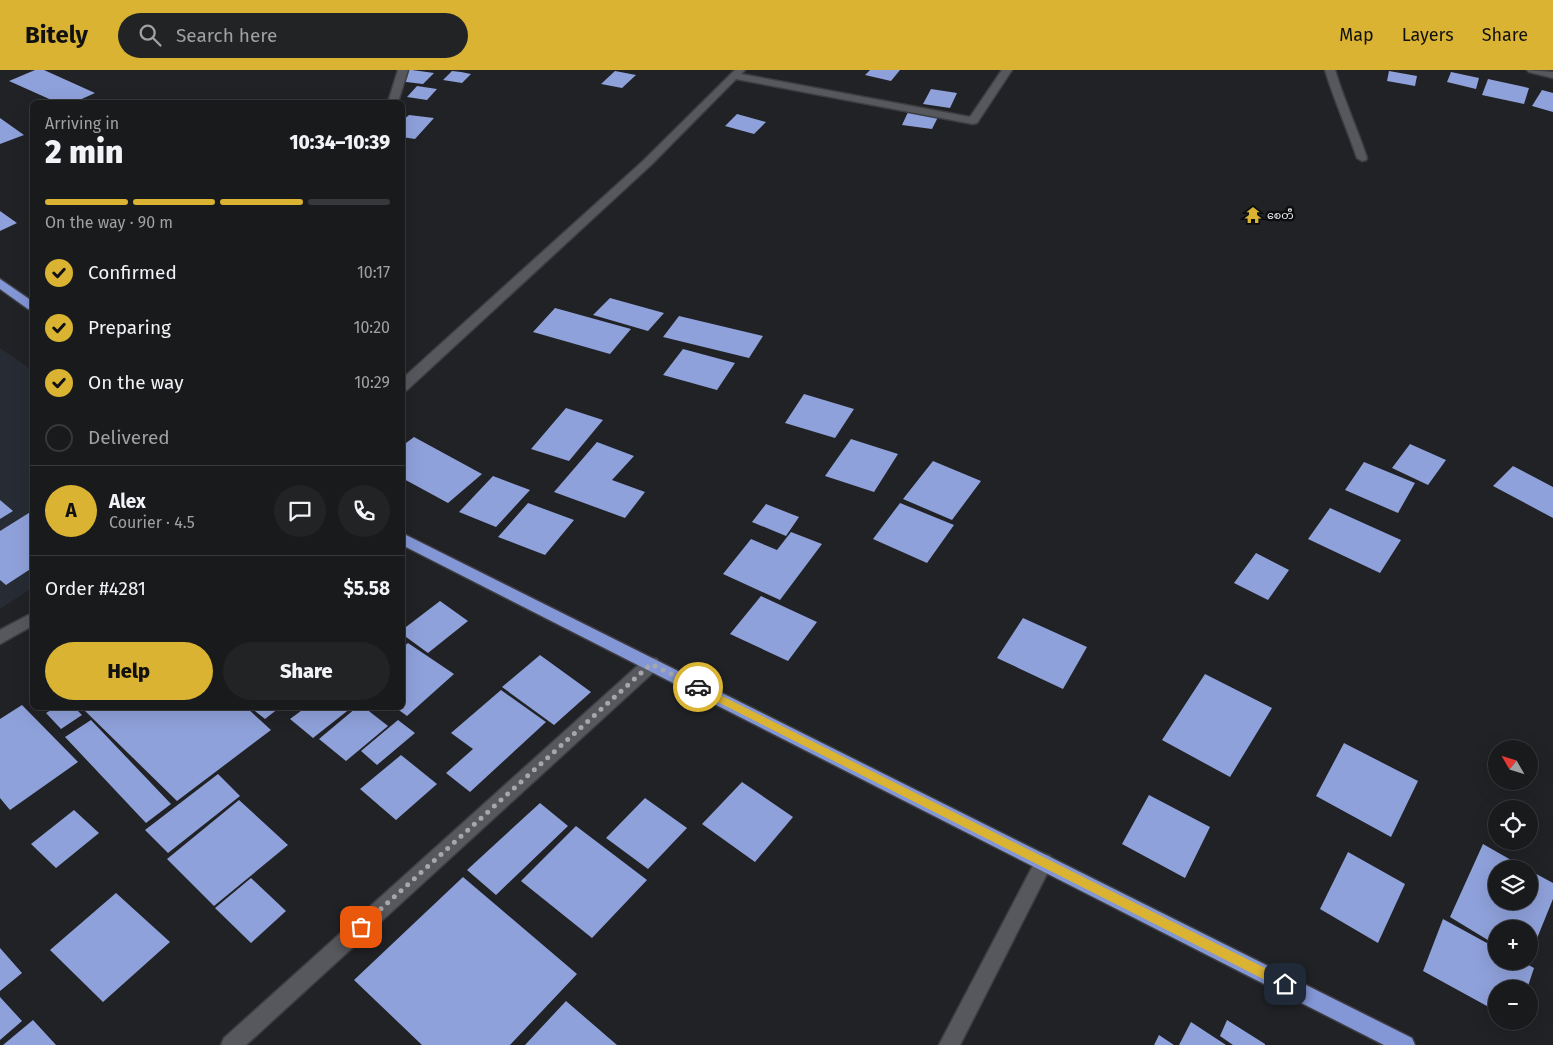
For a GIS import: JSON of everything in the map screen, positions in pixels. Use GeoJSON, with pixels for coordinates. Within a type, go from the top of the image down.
{"type":"FeatureCollection","features":[{"type":"Feature","properties":{"kind":"highway"},"geometry":{"type":"LineString","coordinates":[[0,283],[30,305]]}},
{"type":"Feature","properties":{"kind":"highway"},"geometry":{"type":"LineString","coordinates":[[405,540],[1405,1045]]}},
{"type":"Feature","properties":{"kind":"street"},"geometry":{"type":"LineString","coordinates":[[394,100],[403,70]]}},
{"type":"Feature","properties":{"kind":"street"},"geometry":{"type":"LineString","coordinates":[[405,384],[647,162],[737,73],[973,121],[1007,70]]}},
{"type":"Feature","properties":{"kind":"street"},"geometry":{"type":"LineString","coordinates":[[1330,70],[1339,100],[1351,125],[1362,158]]}},
{"type":"Feature","properties":{"kind":"street"},"geometry":{"type":"LineString","coordinates":[[1532,70],[1553,75]]}},
{"type":"Feature","properties":{"kind":"street"},"geometry":{"type":"LineString","coordinates":[[0,638],[30,621]]}},
{"type":"Feature","properties":{"kind":"street"},"geometry":{"type":"LineString","coordinates":[[231,1045],[651,664]]}},
{"type":"Feature","properties":{"kind":"street"},"geometry":{"type":"LineString","coordinates":[[949,1045],[1044,862]]}},
{"type":"Feature","properties":{"kind":"shaded area"},"geometry":{"type":"Polygon","coordinates":[[[0,348],[30,369],[30,589],[0,609],[0,348]]]}},
{"type":"Feature","properties":{"kind":"building"},"geometry":{"type":"Polygon","coordinates":[[[35,70],[44,70],[95,93],[79,100],[52,100],[9,81],[35,70]]]}},
{"type":"Feature","properties":{"kind":"building"},"geometry":{"type":"Polygon","coordinates":[[[409,70],[434,73],[423,84],[398,81],[409,70]]]}},
{"type":"Feature","properties":{"kind":"building"},"geometry":{"type":"Polygon","coordinates":[[[870,70],[900,70],[891,81],[865,75],[870,70]]]}},
{"type":"Feature","properties":{"kind":"building"},"geometry":{"type":"Polygon","coordinates":[[[452,71],[471,74],[462,83],[443,80],[452,71]]]}},
{"type":"Feature","properties":{"kind":"building"},"geometry":{"type":"Polygon","coordinates":[[[615,71],[636,75],[622,88],[601,84],[615,71]]]}},
{"type":"Feature","properties":{"kind":"building"},"geometry":{"type":"Polygon","coordinates":[[[1389,71],[1417,76],[1415,86],[1387,81],[1389,71]]]}},
{"type":"Feature","properties":{"kind":"building"},"geometry":{"type":"Polygon","coordinates":[[[1451,72],[1479,78],[1476,89],[1447,82],[1451,72]]]}},
{"type":"Feature","properties":{"kind":"building"},"geometry":{"type":"Polygon","coordinates":[[[1488,79],[1529,88],[1524,104],[1482,95],[1488,79]]]}},
{"type":"Feature","properties":{"kind":"building"},"geometry":{"type":"Polygon","coordinates":[[[417,86],[437,89],[427,100],[407,97],[417,86]]]}},
{"type":"Feature","properties":{"kind":"building"},"geometry":{"type":"Polygon","coordinates":[[[931,89],[957,93],[950,108],[923,104],[931,89]]]}},
{"type":"Feature","properties":{"kind":"building"},"geometry":{"type":"Polygon","coordinates":[[[1542,90],[1553,93],[1553,112],[1532,106],[1542,90]]]}},
{"type":"Feature","properties":{"kind":"building"},"geometry":{"type":"Polygon","coordinates":[[[909,110],[939,115],[932,129],[902,125],[909,110]]]}},
{"type":"Feature","properties":{"kind":"building"},"geometry":{"type":"Polygon","coordinates":[[[737,114],[766,122],[754,134],[725,126],[737,114]]]}},
{"type":"Feature","properties":{"kind":"building"},"geometry":{"type":"Polygon","coordinates":[[[409,115],[434,118],[415,139],[405,137],[405,118],[409,115]]]}},
{"type":"Feature","properties":{"kind":"building"},"geometry":{"type":"Polygon","coordinates":[[[0,118],[24,135],[0,144],[0,118]]]}},
{"type":"Feature","properties":{"kind":"building"},"geometry":{"type":"Polygon","coordinates":[[[0,211],[17,223],[0,231],[0,211]]]}},
{"type":"Feature","properties":{"kind":"building"},"geometry":{"type":"Polygon","coordinates":[[[610,298],[664,313],[648,331],[593,315],[610,298]]]}},
{"type":"Feature","properties":{"kind":"building"},"geometry":{"type":"Polygon","coordinates":[[[555,308],[631,329],[610,354],[533,332],[555,308]]]}},
{"type":"Feature","properties":{"kind":"building"},"geometry":{"type":"Polygon","coordinates":[[[679,316],[763,336],[749,358],[663,337],[679,316]]]}},
{"type":"Feature","properties":{"kind":"building"},"geometry":{"type":"Polygon","coordinates":[[[683,349],[735,363],[717,390],[663,375],[683,349]]]}},
{"type":"Feature","properties":{"kind":"building"},"geometry":{"type":"Polygon","coordinates":[[[804,394],[854,409],[835,438],[785,423],[804,394]]]}},
{"type":"Feature","properties":{"kind":"building"},"geometry":{"type":"Polygon","coordinates":[[[566,408],[603,420],[569,461],[531,449],[566,408]]]}},
{"type":"Feature","properties":{"kind":"building"},"geometry":{"type":"Polygon","coordinates":[[[414,437],[482,474],[448,503],[405,480],[405,444],[414,437]]]}},
{"type":"Feature","properties":{"kind":"building"},"geometry":{"type":"Polygon","coordinates":[[[851,439],[898,454],[874,492],[825,476],[851,439]]]}},
{"type":"Feature","properties":{"kind":"building"},"geometry":{"type":"Polygon","coordinates":[[[597,442],[634,456],[612,480],[645,492],[625,518],[554,492],[597,442]]]}},
{"type":"Feature","properties":{"kind":"building"},"geometry":{"type":"Polygon","coordinates":[[[1410,444],[1446,460],[1428,485],[1392,468],[1410,444]]]}},
{"type":"Feature","properties":{"kind":"building"},"geometry":{"type":"Polygon","coordinates":[[[933,461],[981,481],[952,520],[903,499],[933,461]]]}},
{"type":"Feature","properties":{"kind":"building"},"geometry":{"type":"Polygon","coordinates":[[[1364,462],[1415,483],[1398,513],[1345,490],[1364,462]]]}},
{"type":"Feature","properties":{"kind":"building"},"geometry":{"type":"Polygon","coordinates":[[[1513,466],[1553,487],[1553,518],[1493,486],[1513,466]]]}},
{"type":"Feature","properties":{"kind":"building"},"geometry":{"type":"Polygon","coordinates":[[[493,476],[530,490],[496,527],[459,512],[493,476]]]}},
{"type":"Feature","properties":{"kind":"building"},"geometry":{"type":"Polygon","coordinates":[[[0,500],[13,511],[0,519],[0,500]]]}},
{"type":"Feature","properties":{"kind":"building"},"geometry":{"type":"Polygon","coordinates":[[[528,503],[574,520],[545,555],[498,537],[528,503]]]}},
{"type":"Feature","properties":{"kind":"building"},"geometry":{"type":"Polygon","coordinates":[[[900,503],[954,525],[927,563],[873,539],[900,503]]]}},
{"type":"Feature","properties":{"kind":"building"},"geometry":{"type":"Polygon","coordinates":[[[766,504],[799,517],[786,536],[752,522],[766,504]]]}},
{"type":"Feature","properties":{"kind":"building"},"geometry":{"type":"Polygon","coordinates":[[[1330,508],[1401,540],[1380,573],[1308,539],[1330,508]]]}},
{"type":"Feature","properties":{"kind":"building"},"geometry":{"type":"Polygon","coordinates":[[[30,512],[30,569],[6,585],[0,580],[0,531],[30,512]]]}},
{"type":"Feature","properties":{"kind":"building"},"geometry":{"type":"Polygon","coordinates":[[[791,532],[822,544],[780,600],[723,574],[751,539],[777,550],[791,532]]]}},
{"type":"Feature","properties":{"kind":"building"},"geometry":{"type":"Polygon","coordinates":[[[1256,553],[1289,570],[1268,600],[1234,583],[1256,553]]]}},
{"type":"Feature","properties":{"kind":"building"},"geometry":{"type":"Polygon","coordinates":[[[761,596],[817,622],[788,661],[730,634],[761,596]]]}},
{"type":"Feature","properties":{"kind":"building"},"geometry":{"type":"Polygon","coordinates":[[[440,601],[468,621],[428,653],[405,636],[405,628],[440,601]]]}},
{"type":"Feature","properties":{"kind":"building"},"geometry":{"type":"Polygon","coordinates":[[[1023,618],[1087,647],[1063,689],[997,658],[1023,618]]]}},
{"type":"Feature","properties":{"kind":"building"},"geometry":{"type":"Polygon","coordinates":[[[408,643],[454,674],[407,716],[399,710],[405,710],[405,646],[408,643]]]}},
{"type":"Feature","properties":{"kind":"building"},"geometry":{"type":"Polygon","coordinates":[[[540,655],[591,692],[554,725],[502,687],[540,655]]]}},
{"type":"Feature","properties":{"kind":"building"},"geometry":{"type":"Polygon","coordinates":[[[1205,674],[1272,708],[1230,777],[1162,740],[1205,674]]]}},
{"type":"Feature","properties":{"kind":"building"},"geometry":{"type":"Polygon","coordinates":[[[501,690],[546,722],[470,792],[446,773],[473,749],[451,733],[501,690]]]}},
{"type":"Feature","properties":{"kind":"building"},"geometry":{"type":"Polygon","coordinates":[[[22,705],[78,762],[10,810],[0,798],[0,719],[22,705]]]}},
{"type":"Feature","properties":{"kind":"building"},"geometry":{"type":"Polygon","coordinates":[[[51,710],[77,710],[82,715],[61,729],[46,713],[51,710]]]}},
{"type":"Feature","properties":{"kind":"building"},"geometry":{"type":"Polygon","coordinates":[[[84,710],[249,710],[271,730],[177,801],[84,710]]]}},
{"type":"Feature","properties":{"kind":"building"},"geometry":{"type":"Polygon","coordinates":[[[254,710],[276,710],[265,719],[254,710]]]}},
{"type":"Feature","properties":{"kind":"building"},"geometry":{"type":"Polygon","coordinates":[[[302,710],[348,710],[313,738],[290,719],[302,710]]]}},
{"type":"Feature","properties":{"kind":"building"},"geometry":{"type":"Polygon","coordinates":[[[354,710],[368,710],[388,726],[346,761],[319,739],[354,710]]]}},
{"type":"Feature","properties":{"kind":"building"},"geometry":{"type":"Polygon","coordinates":[[[91,720],[171,804],[146,823],[65,737],[91,720]]]}},
{"type":"Feature","properties":{"kind":"building"},"geometry":{"type":"Polygon","coordinates":[[[398,720],[415,733],[377,765],[361,751],[398,720]]]}},
{"type":"Feature","properties":{"kind":"building"},"geometry":{"type":"Polygon","coordinates":[[[1344,743],[1418,781],[1391,837],[1316,796],[1344,743]]]}},
{"type":"Feature","properties":{"kind":"building"},"geometry":{"type":"Polygon","coordinates":[[[401,755],[437,784],[396,820],[360,789],[401,755]]]}},
{"type":"Feature","properties":{"kind":"building"},"geometry":{"type":"Polygon","coordinates":[[[218,774],[240,796],[168,853],[145,830],[218,774]]]}},
{"type":"Feature","properties":{"kind":"building"},"geometry":{"type":"Polygon","coordinates":[[[742,782],[793,817],[755,862],[702,824],[742,782]]]}},
{"type":"Feature","properties":{"kind":"building"},"geometry":{"type":"Polygon","coordinates":[[[1149,795],[1210,827],[1185,878],[1122,844],[1149,795]]]}},
{"type":"Feature","properties":{"kind":"building"},"geometry":{"type":"Polygon","coordinates":[[[645,798],[687,828],[648,869],[606,838],[645,798]]]}},
{"type":"Feature","properties":{"kind":"building"},"geometry":{"type":"Polygon","coordinates":[[[239,800],[288,845],[214,906],[167,859],[239,800]]]}},
{"type":"Feature","properties":{"kind":"building"},"geometry":{"type":"Polygon","coordinates":[[[540,803],[568,826],[496,895],[467,870],[540,803]]]}},
{"type":"Feature","properties":{"kind":"building"},"geometry":{"type":"Polygon","coordinates":[[[74,810],[99,833],[56,868],[31,844],[74,810]]]}},
{"type":"Feature","properties":{"kind":"building"},"geometry":{"type":"Polygon","coordinates":[[[576,826],[647,880],[592,938],[521,881],[576,826]]]}},
{"type":"Feature","properties":{"kind":"building"},"geometry":{"type":"Polygon","coordinates":[[[1483,844],[1488,847],[1488,850],[1494,850],[1511,860],[1488,860],[1488,910],[1538,910],[1538,875],[1553,883],[1553,899],[1538,936],[1538,920],[1488,920],[1488,940],[1450,917],[1483,844]]]}},
{"type":"Feature","properties":{"kind":"building"},"geometry":{"type":"Polygon","coordinates":[[[1348,852],[1405,884],[1378,943],[1320,909],[1348,852]]]}},
{"type":"Feature","properties":{"kind":"building"},"geometry":{"type":"Polygon","coordinates":[[[463,877],[577,974],[510,1045],[422,1045],[354,980],[463,877]]]}},
{"type":"Feature","properties":{"kind":"building"},"geometry":{"type":"Polygon","coordinates":[[[251,878],[286,911],[251,943],[215,908],[251,878]]]}},
{"type":"Feature","properties":{"kind":"building"},"geometry":{"type":"Polygon","coordinates":[[[116,893],[170,942],[103,1002],[50,950],[116,893]]]}},
{"type":"Feature","properties":{"kind":"building"},"geometry":{"type":"Polygon","coordinates":[[[1443,919],[1488,944],[1488,970],[1533,970],[1530,980],[1488,980],[1488,1007],[1423,971],[1443,919]]]}},
{"type":"Feature","properties":{"kind":"building"},"geometry":{"type":"Polygon","coordinates":[[[0,948],[22,973],[0,991],[0,948]]]}},
{"type":"Feature","properties":{"kind":"building"},"geometry":{"type":"Polygon","coordinates":[[[0,997],[22,1021],[0,1040],[0,997]]]}},
{"type":"Feature","properties":{"kind":"building"},"geometry":{"type":"Polygon","coordinates":[[[566,1001],[617,1045],[525,1045],[566,1001]]]}},
{"type":"Feature","properties":{"kind":"building"},"geometry":{"type":"Polygon","coordinates":[[[33,1020],[56,1045],[3,1045],[33,1020]]]}},
{"type":"Feature","properties":{"kind":"building"},"geometry":{"type":"Polygon","coordinates":[[[1227,1020],[1265,1045],[1233,1045],[1220,1036],[1227,1020]]]}},
{"type":"Feature","properties":{"kind":"building"},"geometry":{"type":"Polygon","coordinates":[[[1191,1022],[1226,1045],[1179,1045],[1191,1022]]]}},
{"type":"Feature","properties":{"kind":"building"},"geometry":{"type":"Polygon","coordinates":[[[1159,1035],[1174,1045],[1154,1045],[1159,1035]]]}},
{"type":"Feature","properties":{"kind":"way so far"},"geometry":{"type":"LineString","coordinates":[[361,927],[651,664],[698,687]]}},
{"type":"Feature","properties":{"kind":"place","name":"စေတီ"},"geometry":{"type":"Point","coordinates":[1253,215]}},
{"type":"Feature","properties":{"kind":"route"},"geometry":{"type":"LineString","coordinates":[[698,687],[1285,984]]}}]}
